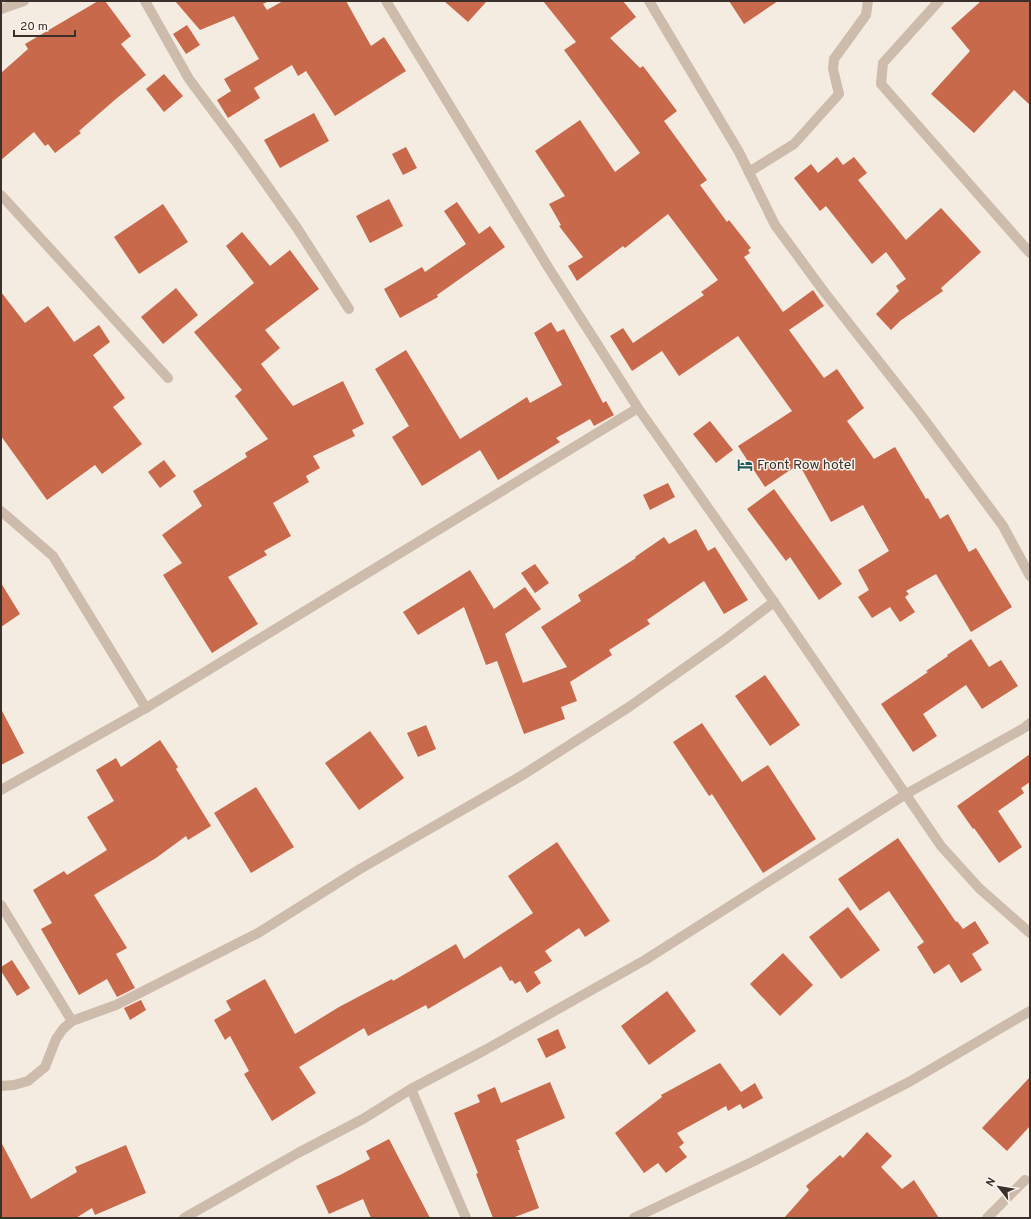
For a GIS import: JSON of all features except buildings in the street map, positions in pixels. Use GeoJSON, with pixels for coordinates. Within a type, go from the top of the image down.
{"type":"FeatureCollection","features":[{"type":"Feature","properties":{"kind":"street"},"geometry":{"type":"LineString","coordinates":[[1,9],[24,1]]}},
{"type":"Feature","properties":{"kind":"street"},"geometry":{"type":"LineString","coordinates":[[144,1],[189,79],[242,150],[297,228],[349,309]]}},
{"type":"Feature","properties":{"kind":"street"},"geometry":{"type":"LineString","coordinates":[[386,1],[544,261],[638,408],[942,846],[979,888],[1030,933]]}},
{"type":"Feature","properties":{"kind":"street"},"geometry":{"type":"LineString","coordinates":[[649,1],[739,152],[775,225],[825,293],[920,415],[1003,526],[1030,576]]}},
{"type":"Feature","properties":{"kind":"street"},"geometry":{"type":"LineString","coordinates":[[749,172],[794,144],[839,94],[834,69],[834,59],[866,15],[868,1]]}},
{"type":"Feature","properties":{"kind":"street"},"geometry":{"type":"LineString","coordinates":[[939,1],[883,63],[881,84],[1029,250]]}},
{"type":"Feature","properties":{"kind":"street"},"geometry":{"type":"LineString","coordinates":[[1,195],[168,378]]}},
{"type":"Feature","properties":{"kind":"street"},"geometry":{"type":"LineString","coordinates":[[1,790],[146,708],[638,408]]}},
{"type":"Feature","properties":{"kind":"street"},"geometry":{"type":"LineString","coordinates":[[1,511],[52,556],[146,708]]}},
{"type":"Feature","properties":{"kind":"street"},"geometry":{"type":"LineString","coordinates":[[1,1086],[14,1085],[28,1081],[45,1067],[56,1039],[63,1029],[72,1021],[116,1005],[258,934],[360,869],[527,772],[629,707],[724,640],[774,602]]}},
{"type":"Feature","properties":{"kind":"street"},"geometry":{"type":"LineString","coordinates":[[184,1218],[298,1153],[363,1119],[411,1089],[485,1050],[644,960],[906,794],[1024,728],[1030,723]]}},
{"type":"Feature","properties":{"kind":"street"},"geometry":{"type":"LineString","coordinates":[[1,905],[72,1021]]}},
{"type":"Feature","properties":{"kind":"street"},"geometry":{"type":"LineString","coordinates":[[634,1218],[752,1162],[909,1082],[1030,1011]]}},
{"type":"Feature","properties":{"kind":"street"},"geometry":{"type":"LineString","coordinates":[[411,1089],[466,1218]]}},
{"type":"Feature","properties":{"kind":"street"},"geometry":{"type":"LineString","coordinates":[[987,1218],[1025,1180]]}},
{"type":"Feature","properties":{"kind":"place","name":"Front Row hotel"},"geometry":{"type":"Point","coordinates":[745,465]}}]}
